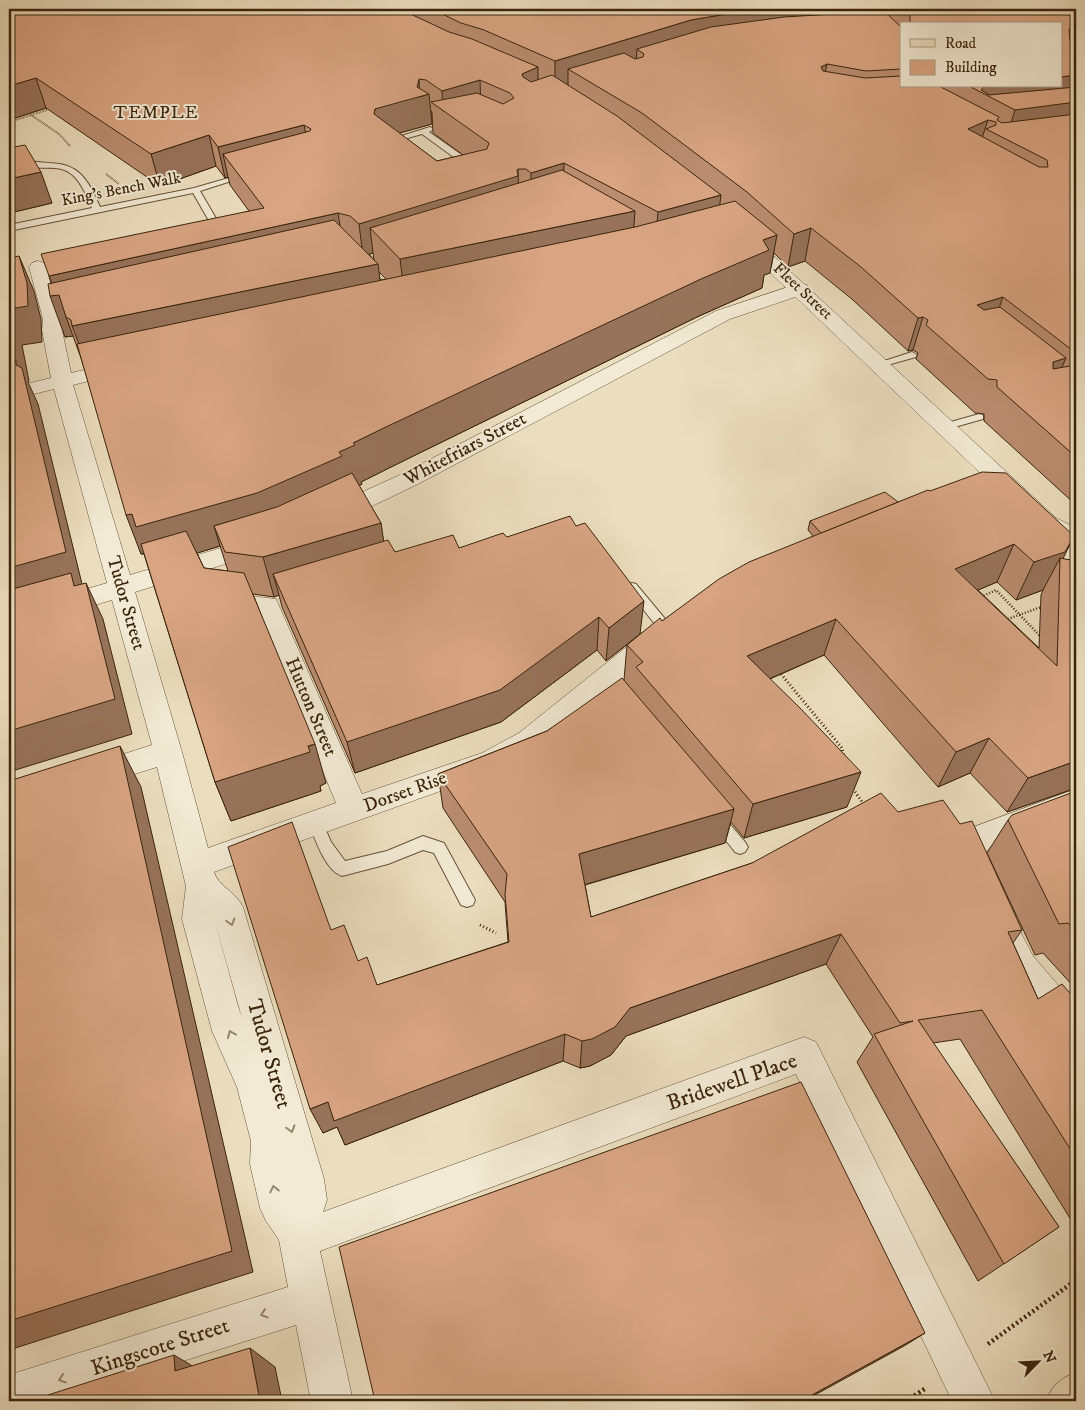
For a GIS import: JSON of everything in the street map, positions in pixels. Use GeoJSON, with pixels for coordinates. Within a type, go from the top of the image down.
{"type":"FeatureCollection","features":[{"type":"Feature","properties":{"kind":"main road"},"geometry":{"type":"LineString","coordinates":[[1067,1401],[1076,1393]]}},
{"type":"Feature","properties":{"kind":"street","name":"Fleet Street"},"geometry":{"type":"LineString","coordinates":[[730,228],[800,289],[944,427],[992,486],[1048,524],[1076,538]]}},
{"type":"Feature","properties":{"kind":"street","name":"Tudor Street"},"geometry":{"type":"LineString","coordinates":[[39,267],[53,319],[52,330],[62,380],[168,752],[199,875],[198,919],[229,1031],[254,1084],[269,1141],[269,1164],[278,1208],[297,1236],[332,1401]]}},
{"type":"Feature","properties":{"kind":"street","name":"Whitefriars Street"},"geometry":{"type":"LineString","coordinates":[[312,524],[410,479],[723,314],[800,289]]}},
{"type":"Feature","properties":{"kind":"street"},"geometry":{"type":"LineString","coordinates":[[53,319],[73,314]]}},
{"type":"Feature","properties":{"kind":"street"},"geometry":{"type":"LineString","coordinates":[[9,394],[62,380],[141,363]]}},
{"type":"Feature","properties":{"kind":"street","name":"Fleet Street"},"geometry":{"type":"LineString","coordinates":[[1048,524],[1059,548],[1076,565]]}},
{"type":"Feature","properties":{"kind":"street"},"geometry":{"type":"LineString","coordinates":[[9,621],[106,594],[121,587],[278,540]]}},
{"type":"Feature","properties":{"kind":"street","name":"Hutton Street"},"geometry":{"type":"LineString","coordinates":[[210,560],[227,602],[276,602],[354,810]]}},
{"type":"Feature","properties":{"kind":"street","name":"Dorset Rise"},"geometry":{"type":"LineString","coordinates":[[199,875],[316,823],[492,761],[529,741],[607,686],[676,620]]}},
{"type":"Feature","properties":{"kind":"street"},"geometry":{"type":"LineString","coordinates":[[65,784],[168,752]]}},
{"type":"Feature","properties":{"kind":"street"},"geometry":{"type":"LineString","coordinates":[[1076,801],[979,838],[968,850],[1021,967],[1076,1031]]}},
{"type":"Feature","properties":{"kind":"street","name":"Bridewell Place"},"geometry":{"type":"LineString","coordinates":[[297,1236],[804,1054],[974,1401]]}},
{"type":"Feature","properties":{"kind":"street","name":"Kingscote Street"},"geometry":{"type":"LineString","coordinates":[[9,1396],[311,1300]]}},
{"type":"Feature","properties":{"kind":"lane"},"geometry":{"type":"LineString","coordinates":[[394,151],[382,143],[436,128]]}},
{"type":"Feature","properties":{"kind":"lane"},"geometry":{"type":"LineString","coordinates":[[423,131],[478,171]]}},
{"type":"Feature","properties":{"kind":"lane"},"geometry":{"type":"LineString","coordinates":[[9,158],[21,164],[55,164],[71,167],[92,194],[97,209]]}},
{"type":"Feature","properties":{"kind":"lane","name":"King's Bench Walk"},"geometry":{"type":"LineString","coordinates":[[9,228],[195,190],[256,173]]}},
{"type":"Feature","properties":{"kind":"lane","name":"King's Bench Walk"},"geometry":{"type":"LineString","coordinates":[[195,190],[217,227],[199,231]]}},
{"type":"Feature","properties":{"kind":"lane"},"geometry":{"type":"LineString","coordinates":[[880,364],[912,355]]}},
{"type":"Feature","properties":{"kind":"lane"},"geometry":{"type":"LineString","coordinates":[[944,427],[979,417]]}},
{"type":"Feature","properties":{"kind":"lane"},"geometry":{"type":"LineString","coordinates":[[623,576],[676,620]]}},
{"type":"Feature","properties":{"kind":"lane"},"geometry":{"type":"LineString","coordinates":[[709,810],[740,847]]}},
{"type":"Feature","properties":{"kind":"lane"},"geometry":{"type":"LineString","coordinates":[[316,823],[325,846],[342,869],[388,856],[423,843],[439,848],[466,900]]}},
{"type":"Feature","properties":{"kind":"path"},"geometry":{"type":"LineString","coordinates":[[9,122],[47,110],[45,106]]}},
{"type":"Feature","properties":{"kind":"path"},"geometry":{"type":"LineString","coordinates":[[978,598],[996,590],[1046,642]]}},
{"type":"Feature","properties":{"kind":"path"},"geometry":{"type":"LineString","coordinates":[[999,623],[1048,604]]}},
{"type":"Feature","properties":{"kind":"path"},"geometry":{"type":"LineString","coordinates":[[781,674],[842,748],[846,764]]}},
{"type":"Feature","properties":{"kind":"path"},"geometry":{"type":"LineString","coordinates":[[833,744],[842,748]]}},
{"type":"Feature","properties":{"kind":"path"},"geometry":{"type":"LineString","coordinates":[[850,781],[852,789],[869,812]]}},
{"type":"Feature","properties":{"kind":"path"},"geometry":{"type":"LineString","coordinates":[[480,925],[496,933]]}},
{"type":"Feature","properties":{"kind":"path"},"geometry":{"type":"LineString","coordinates":[[906,1401],[957,1367],[1076,1280]]}},
{"type":"Feature","properties":{"kind":"building"},"geometry":{"type":"Polygon","coordinates":[[[35,9],[400,9],[449,32],[472,39],[538,67],[522,74],[523,77],[531,82],[552,75],[617,116],[721,195],[658,212],[564,163],[531,173],[526,169],[518,169],[518,176],[359,224],[350,216],[338,213],[49,276],[41,254],[264,208],[223,154],[310,131],[311,129],[304,125],[218,147],[209,135],[151,154],[36,78],[9,86],[9,15],[35,9]],[[419,79],[417,87],[429,94],[375,109],[374,114],[437,161],[487,149],[489,143],[431,102],[477,93],[503,104],[514,98],[510,93],[480,80],[442,91],[426,80],[419,79]]]}},
{"type":"Feature","properties":{"kind":"building"},"geometry":{"type":"Polygon","coordinates":[[[432,9],[756,9],[691,20],[555,61],[484,30],[461,23],[432,9]]]}},
{"type":"Feature","properties":{"kind":"building"},"geometry":{"type":"Polygon","coordinates":[[[1069,9],[1069,14],[1076,14],[1076,33],[1069,29],[1070,41],[1076,44],[1076,75],[1062,77],[1062,22],[910,22],[910,16],[904,10],[1069,9]]]}},
{"type":"Feature","properties":{"kind":"building"},"geometry":{"type":"Polygon","coordinates":[[[884,11],[900,26],[900,69],[866,71],[827,64],[821,67],[823,71],[865,78],[900,76],[900,88],[943,88],[999,117],[997,120],[1002,123],[1076,114],[1076,353],[1003,297],[977,305],[984,310],[1000,307],[1066,358],[1053,362],[1053,369],[1076,365],[1076,457],[997,387],[997,380],[988,379],[926,325],[928,320],[923,317],[918,318],[861,267],[811,228],[794,234],[747,192],[642,113],[568,69],[624,53],[635,59],[643,57],[644,54],[637,49],[711,27],[784,17],[884,11]],[[988,120],[968,129],[1039,167],[1048,167],[1047,160],[986,129],[996,125],[996,122],[988,120]]]}},
{"type":"Feature","properties":{"kind":"building"},"geometry":{"type":"Polygon","coordinates":[[[1076,87],[1076,102],[1015,110],[973,88],[983,88],[981,90],[989,95],[1076,87]]]}},
{"type":"Feature","properties":{"kind":"building"},"geometry":{"type":"Polygon","coordinates":[[[25,145],[41,172],[9,179],[9,148],[25,145]]]}},
{"type":"Feature","properties":{"kind":"building"},"geometry":{"type":"Polygon","coordinates":[[[562,170],[635,211],[400,259],[370,228],[562,170]]]}},
{"type":"Feature","properties":{"kind":"building"},"geometry":{"type":"Polygon","coordinates":[[[735,201],[777,235],[763,240],[769,250],[701,279],[388,426],[339,452],[342,456],[257,493],[136,527],[132,514],[126,515],[77,344],[635,227],[735,201]]]}},
{"type":"Feature","properties":{"kind":"building"},"geometry":{"type":"Polygon","coordinates":[[[334,220],[378,264],[72,326],[71,320],[66,317],[59,295],[50,296],[48,284],[334,220]]]}},
{"type":"Feature","properties":{"kind":"building"},"geometry":{"type":"Polygon","coordinates":[[[19,256],[27,283],[28,306],[9,309],[9,258],[19,256]]]}},
{"type":"Feature","properties":{"kind":"building"},"geometry":{"type":"Polygon","coordinates":[[[9,319],[13,345],[9,346],[9,319]]]}},
{"type":"Feature","properties":{"kind":"building"},"geometry":{"type":"Polygon","coordinates":[[[16,360],[16,365],[22,368],[66,552],[9,568],[9,362],[16,360]]]}},
{"type":"Feature","properties":{"kind":"building"},"geometry":{"type":"Polygon","coordinates":[[[982,472],[1006,473],[1074,536],[1065,552],[1034,562],[1014,544],[955,569],[1057,666],[1060,558],[1076,561],[1076,761],[1028,778],[989,738],[956,752],[836,619],[747,656],[861,772],[753,804],[636,667],[643,662],[627,645],[660,618],[662,621],[719,579],[749,562],[928,490],[930,491],[982,472]]]}},
{"type":"Feature","properties":{"kind":"building"},"geometry":{"type":"Polygon","coordinates":[[[352,473],[381,523],[263,557],[225,552],[214,526],[277,507],[352,473]]]}},
{"type":"Feature","properties":{"kind":"building"},"geometry":{"type":"Polygon","coordinates":[[[885,492],[898,502],[821,533],[810,521],[885,492]]]}},
{"type":"Feature","properties":{"kind":"building"},"geometry":{"type":"Polygon","coordinates":[[[570,516],[576,526],[585,523],[644,601],[609,628],[599,617],[500,690],[347,742],[273,574],[388,540],[395,552],[453,535],[459,548],[503,533],[507,537],[570,516]]]}},
{"type":"Feature","properties":{"kind":"building"},"geometry":{"type":"Polygon","coordinates":[[[186,531],[204,568],[244,573],[315,744],[308,746],[310,752],[215,782],[141,544],[186,531]]]}},
{"type":"Feature","properties":{"kind":"building"},"geometry":{"type":"Polygon","coordinates":[[[71,573],[74,586],[86,583],[115,699],[9,731],[9,590],[71,573]]]}},
{"type":"Feature","properties":{"kind":"building"},"geometry":{"type":"Polygon","coordinates":[[[622,678],[734,809],[579,854],[591,917],[752,863],[881,793],[898,812],[943,800],[960,824],[972,821],[1022,930],[1008,932],[1038,999],[1062,984],[1076,1000],[1076,1158],[982,1010],[918,1020],[1059,1227],[1004,1264],[874,1034],[913,1021],[900,1023],[841,934],[630,1008],[615,1027],[592,1039],[582,1041],[565,1034],[334,1121],[328,1102],[310,1109],[228,847],[292,822],[331,930],[344,925],[358,961],[367,957],[377,985],[509,942],[505,894],[507,874],[438,774],[547,731],[622,678]]]}},
{"type":"Feature","properties":{"kind":"building"},"geometry":{"type":"Polygon","coordinates":[[[120,746],[232,1251],[9,1321],[9,781],[120,746]]]}},
{"type":"Feature","properties":{"kind":"building"},"geometry":{"type":"Polygon","coordinates":[[[1076,791],[1076,931],[1068,923],[1059,924],[1008,820],[1012,815],[1076,791]]]}},
{"type":"Feature","properties":{"kind":"building"},"geometry":{"type":"Polygon","coordinates":[[[801,1082],[925,1333],[801,1401],[375,1401],[339,1247],[801,1082]]]}},
{"type":"Feature","properties":{"kind":"building"},"geometry":{"type":"Polygon","coordinates":[[[250,1348],[260,1401],[29,1401],[174,1355],[175,1371],[250,1348]]]}},
{"type":"Feature","properties":{"kind":"district","name":"TEMPLE"},"geometry":{"type":"Point","coordinates":[156,113]}}]}
